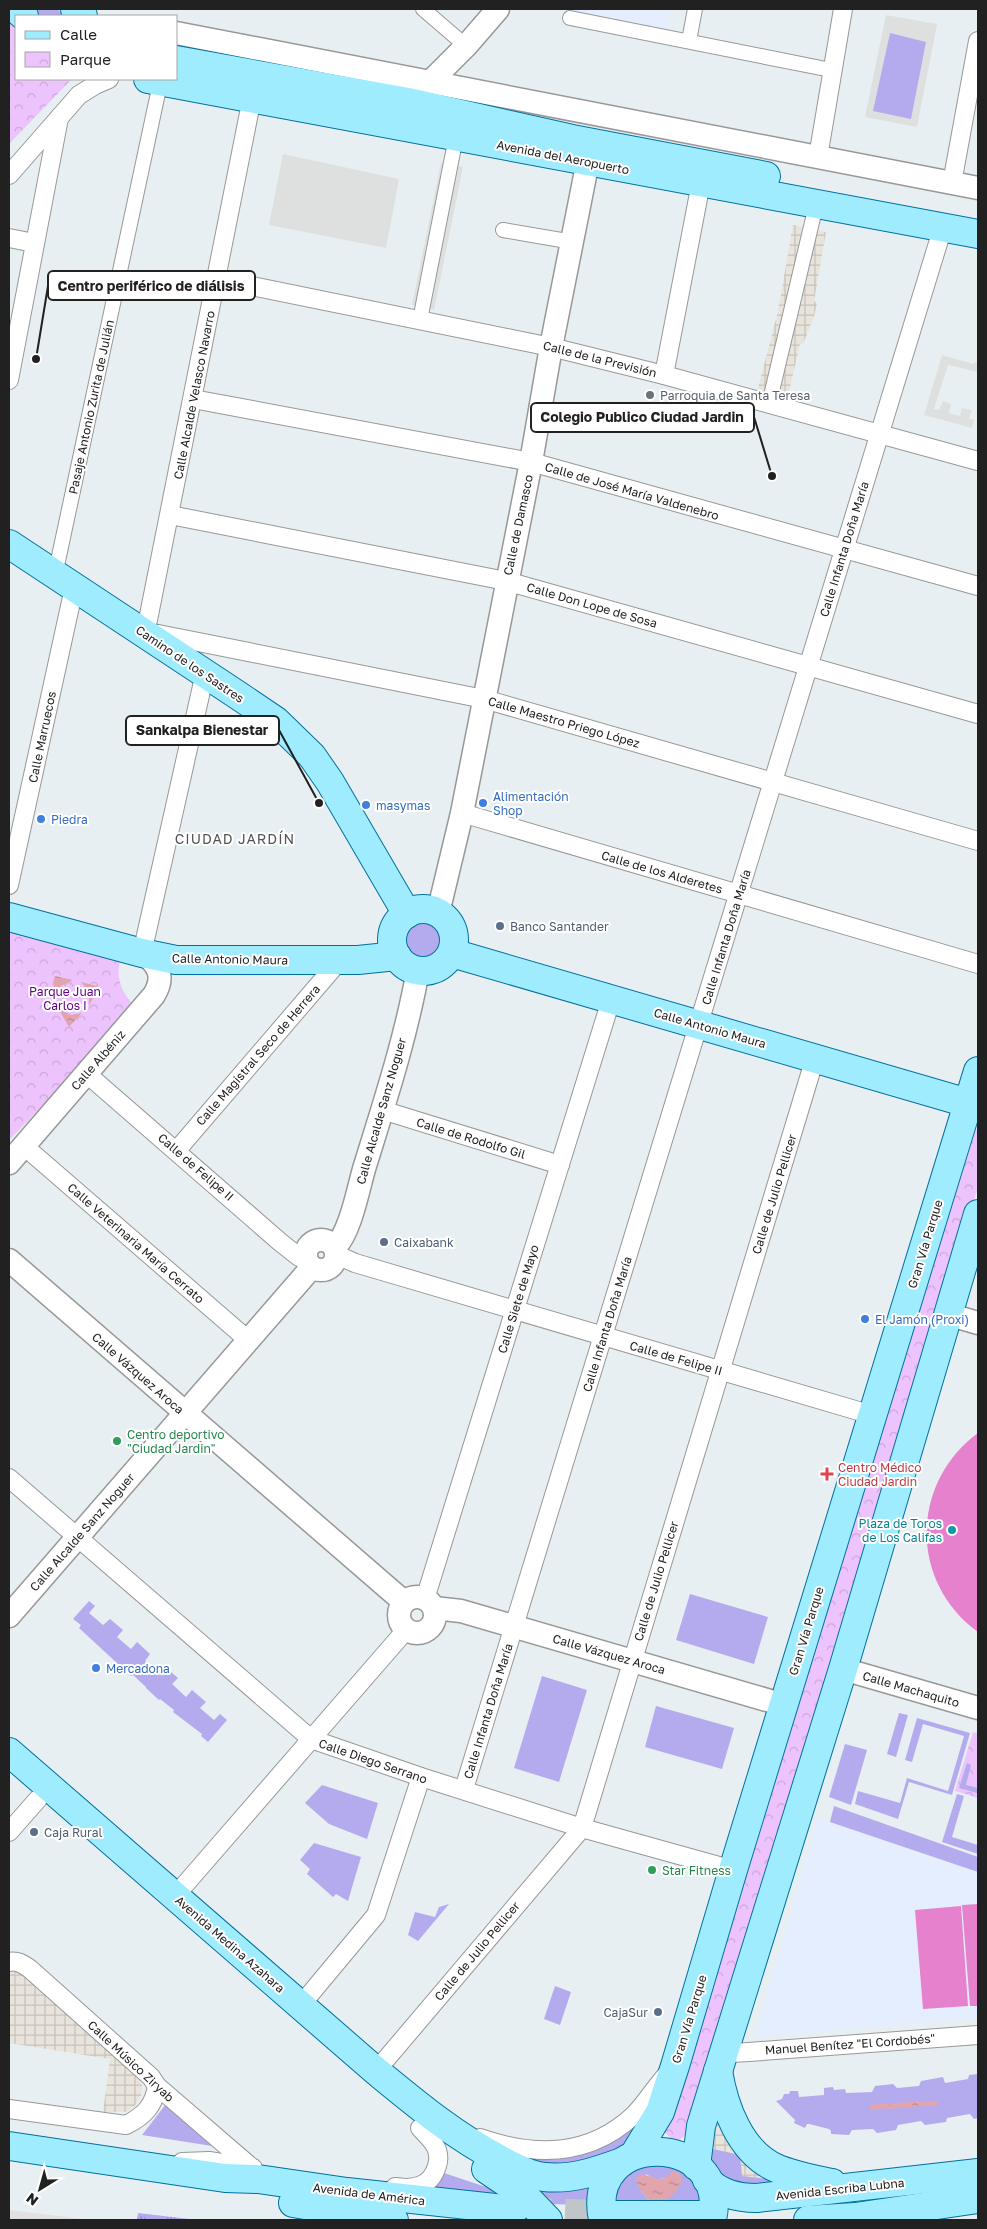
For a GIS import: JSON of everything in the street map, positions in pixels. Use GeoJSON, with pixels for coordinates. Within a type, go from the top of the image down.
{"type":"FeatureCollection","features":[{"type":"Feature","properties":{"kind":"main road","name":"Avenida del Aeropuerto"},"geometry":{"type":"LineString","coordinates":[[178,60],[408,102],[572,139],[978,216]]}},
{"type":"Feature","properties":{"kind":"main road","name":"Avenida del Aeropuerto"},"geometry":{"type":"LineString","coordinates":[[153,86],[252,98],[308,108],[587,162],[978,234]]}},
{"type":"Feature","properties":{"kind":"main road","name":"Camino de los Sastres"},"geometry":{"type":"LineString","coordinates":[[9,544],[276,721],[312,756],[330,782],[407,914]]}},
{"type":"Feature","properties":{"kind":"main road"},"geometry":{"type":"LineString","coordinates":[[422,909],[438,913],[448,922],[454,933],[452,953],[444,964],[431,970],[407,963],[393,942],[394,933],[400,920],[407,914],[422,909]]}},
{"type":"Feature","properties":{"kind":"main road","name":"Calle Antonio Maura"},"geometry":{"type":"LineString","coordinates":[[9,917],[160,958],[193,961],[380,959],[407,963]]}},
{"type":"Feature","properties":{"kind":"main road","name":"Calle Antonio Maura"},"geometry":{"type":"LineString","coordinates":[[452,953],[974,1104]]}},
{"type":"Feature","properties":{"kind":"main road","name":"Gran Vía Parque"},"geometry":{"type":"LineString","coordinates":[[610,2217],[601,2204],[604,2188],[611,2174],[628,2159],[660,2112],[675,2066],[872,1415],[974,1104],[978,1071]]}},
{"type":"Feature","properties":{"kind":"main road"},"geometry":{"type":"LineString","coordinates":[[713,2216],[713,2201],[702,2173],[701,2126],[843,1669],[978,1214]]}},
{"type":"Feature","properties":{"kind":"main road","name":"Avenida Medina Azahara"},"geometry":{"type":"LineString","coordinates":[[9,1752],[376,2071],[438,2138],[523,2172],[543,2177],[590,2174],[628,2159]]}},
{"type":"Feature","properties":{"kind":"main road","name":"Avenida Medina Azahara"},"geometry":{"type":"LineString","coordinates":[[9,1774],[383,2099],[438,2138],[510,2184],[548,2220]]}},
{"type":"Feature","properties":{"kind":"main road"},"geometry":{"type":"LineString","coordinates":[[720,2064],[722,2089],[735,2124],[749,2146],[761,2159],[776,2169],[853,2188]]}},
{"type":"Feature","properties":{"kind":"main road","name":"Avenida de América"},"geometry":{"type":"LineString","coordinates":[[9,2146],[142,2164],[225,2178],[258,2179],[506,2215]]}},
{"type":"Feature","properties":{"kind":"main road","name":"Avenida Escriba Lubna"},"geometry":{"type":"LineString","coordinates":[[628,2159],[651,2150],[667,2151],[683,2156],[702,2173],[714,2188],[746,2198],[853,2188],[978,2173]]}},
{"type":"Feature","properties":{"kind":"main road"},"geometry":{"type":"LineString","coordinates":[[142,2164],[185,2183],[394,2220]]}},
{"type":"Feature","properties":{"kind":"main road","name":"Avenida Escriba Lubna"},"geometry":{"type":"LineString","coordinates":[[610,2217],[713,2216],[856,2203],[978,2186]]}},
{"type":"Feature","properties":{"kind":"main road"},"geometry":{"type":"LineString","coordinates":[[808,2220],[855,2217],[978,2199]]}},
{"type":"Feature","properties":{"kind":"main road"},"geometry":{"type":"LineString","coordinates":[[945,2220],[978,2215]]}},
{"type":"Feature","properties":{"kind":"street"},"geometry":{"type":"LineString","coordinates":[[423,9],[466,46]]}},
{"type":"Feature","properties":{"kind":"street"},"geometry":{"type":"LineString","coordinates":[[308,108],[328,102],[389,113],[396,111],[429,83],[466,46],[498,9]]}},
{"type":"Feature","properties":{"kind":"street"},"geometry":{"type":"LineString","coordinates":[[689,41],[695,9]]}},
{"type":"Feature","properties":{"kind":"street"},"geometry":{"type":"LineString","coordinates":[[818,157],[831,70],[843,9]]}},
{"type":"Feature","properties":{"kind":"street"},"geometry":{"type":"LineString","coordinates":[[570,18],[831,70]]}},
{"type":"Feature","properties":{"kind":"street"},"geometry":{"type":"LineString","coordinates":[[178,33],[978,188]]}},
{"type":"Feature","properties":{"kind":"street"},"geometry":{"type":"LineString","coordinates":[[952,183],[978,41]]}},
{"type":"Feature","properties":{"kind":"street"},"geometry":{"type":"LineString","coordinates":[[9,175],[79,95],[107,80]]}},
{"type":"Feature","properties":{"kind":"street","name":"Pasaje Antonio Zurita de Julián"},"geometry":{"type":"LineString","coordinates":[[65,582],[153,86]]}},
{"type":"Feature","properties":{"kind":"street","name":"Calle Alcalde Velasco Navarro"},"geometry":{"type":"LineString","coordinates":[[143,632],[148,620],[170,515],[252,98]]}},
{"type":"Feature","properties":{"kind":"street"},"geometry":{"type":"LineString","coordinates":[[9,380],[59,118]]}},
{"type":"Feature","properties":{"kind":"street"},"geometry":{"type":"LineString","coordinates":[[420,320],[456,137]]}},
{"type":"Feature","properties":{"kind":"street"},"geometry":{"type":"LineString","coordinates":[[572,139],[587,162]]}},
{"type":"Feature","properties":{"kind":"street","name":"Calle de Damasco"},"geometry":{"type":"LineString","coordinates":[[438,913],[462,813],[506,581],[531,462],[587,162]]}},
{"type":"Feature","properties":{"kind":"street"},"geometry":{"type":"LineString","coordinates":[[664,375],[701,183]]}},
{"type":"Feature","properties":{"kind":"street"},"geometry":{"type":"LineString","coordinates":[[769,404],[813,218]]}},
{"type":"Feature","properties":{"kind":"street","name":"Calle Infanta Doña María"},"geometry":{"type":"LineString","coordinates":[[464,1789],[943,227]]}},
{"type":"Feature","properties":{"kind":"street"},"geometry":{"type":"LineString","coordinates":[[503,230],[573,242]]}},
{"type":"Feature","properties":{"kind":"street"},"geometry":{"type":"LineString","coordinates":[[9,238],[34,243]]}},
{"type":"Feature","properties":{"kind":"street","name":"Calle de la Previsión"},"geometry":{"type":"LineString","coordinates":[[217,279],[551,347],[664,375],[978,461]]}},
{"type":"Feature","properties":{"kind":"street","name":"Calle de José María Valdenebro"},"geometry":{"type":"LineString","coordinates":[[193,399],[531,462],[978,586]]}},
{"type":"Feature","properties":{"kind":"street","name":"Calle Don Lope de Sosa"},"geometry":{"type":"LineString","coordinates":[[170,515],[506,581],[978,714]]}},
{"type":"Feature","properties":{"kind":"street","name":"Calle Marruecos"},"geometry":{"type":"LineString","coordinates":[[9,885],[65,582]]}},
{"type":"Feature","properties":{"kind":"street","name":"Calle Maestro Priego López"},"geometry":{"type":"LineString","coordinates":[[143,632],[484,699],[978,840]]}},
{"type":"Feature","properties":{"kind":"street"},"geometry":{"type":"LineString","coordinates":[[142,953],[205,673]]}},
{"type":"Feature","properties":{"kind":"street","name":"Calle de los Alderetes"},"geometry":{"type":"LineString","coordinates":[[462,813],[978,964]]}},
{"type":"Feature","properties":{"kind":"street","name":"Calle Albéniz"},"geometry":{"type":"LineString","coordinates":[[9,1164],[157,990],[160,971],[152,959],[142,953]]}},
{"type":"Feature","properties":{"kind":"street","name":"Calle Magistral Seco de Herrera"},"geometry":{"type":"LineString","coordinates":[[177,1150],[340,960]]}},
{"type":"Feature","properties":{"kind":"street","name":"Calle Alcalde Sanz Noguer"},"geometry":{"type":"LineString","coordinates":[[10,1612],[248,1340],[309,1262],[321,1271],[334,1264],[336,1251],[348,1221],[412,1006],[407,963]]}},
{"type":"Feature","properties":{"kind":"street","name":"Calle Siete de Mayo"},"geometry":{"type":"LineString","coordinates":[[430,1603],[516,1309],[612,1000]]}},
{"type":"Feature","properties":{"kind":"street","name":"Calle de Julio Pellicer"},"geometry":{"type":"LineString","coordinates":[[376,2071],[582,1828],[816,1058]]}},
{"type":"Feature","properties":{"kind":"street","name":"Calle de Felipe II"},"geometry":{"type":"LineString","coordinates":[[87,1074],[177,1150],[280,1242],[309,1262]]}},
{"type":"Feature","properties":{"kind":"street","name":"Calle de Rodolfo Gil"},"geometry":{"type":"LineString","coordinates":[[382,1110],[560,1165]]}},
{"type":"Feature","properties":{"kind":"street","name":"Calle Veterinaria María Cerrato"},"geometry":{"type":"LineString","coordinates":[[24,1146],[248,1340]]}},
{"type":"Feature","properties":{"kind":"street","name":"Calle de Felipe II"},"geometry":{"type":"LineString","coordinates":[[336,1251],[355,1263],[872,1415]]}},
{"type":"Feature","properties":{"kind":"street","name":"Calle Vázquez Aroca"},"geometry":{"type":"LineString","coordinates":[[9,1260],[404,1602]]}},
{"type":"Feature","properties":{"kind":"street"},"geometry":{"type":"LineString","coordinates":[[947,1314],[978,1323]]}},
{"type":"Feature","properties":{"kind":"street","name":"Calle Diego Serrano"},"geometry":{"type":"LineString","coordinates":[[9,1478],[311,1740],[582,1828],[733,1870]]}},
{"type":"Feature","properties":{"kind":"street"},"geometry":{"type":"LineString","coordinates":[[414,1597],[430,1603],[434,1620],[427,1630],[415,1633],[406,1630],[400,1623],[398,1615],[404,1602],[414,1597]]}},
{"type":"Feature","properties":{"kind":"street","name":"Calle Vázquez Aroca"},"geometry":{"type":"LineString","coordinates":[[430,1603],[784,1705]]}},
{"type":"Feature","properties":{"kind":"street"},"geometry":{"type":"LineString","coordinates":[[175,1896],[406,1630]]}},
{"type":"Feature","properties":{"kind":"street","name":"Calle Machaquito"},"geometry":{"type":"LineString","coordinates":[[843,1669],[978,1708]]}},
{"type":"Feature","properties":{"kind":"street"},"geometry":{"type":"LineString","coordinates":[[300,2005],[376,1915],[421,1777]]}},
{"type":"Feature","properties":{"kind":"street"},"geometry":{"type":"LineString","coordinates":[[9,1832],[38,1799]]}},
{"type":"Feature","properties":{"kind":"street","name":"Calle Músico Ziryab"},"geometry":{"type":"LineString","coordinates":[[9,1962],[14,1960],[30,1968],[151,2077],[156,2086],[251,2168]]}},
{"type":"Feature","properties":{"kind":"street","name":"Manuel Benítez \"El Cordobés\""},"geometry":{"type":"LineString","coordinates":[[720,2064],[731,2053],[978,2035]]}},
{"type":"Feature","properties":{"kind":"street"},"geometry":{"type":"LineString","coordinates":[[438,2138],[466,2134],[519,2150],[568,2150],[592,2143],[611,2133],[634,2114],[675,2066]]}},
{"type":"Feature","properties":{"kind":"street"},"geometry":{"type":"LineString","coordinates":[[9,2109],[126,2125],[140,2118],[151,2106],[156,2086]]}},
{"type":"Feature","properties":{"kind":"street","name":"Avenida de América"},"geometry":{"type":"LineString","coordinates":[[142,2164],[209,2161],[402,2188],[415,2187],[430,2180],[438,2162],[438,2138]]}},
{"type":"Feature","properties":{"kind":"shaded area"},"geometry":{"type":"Polygon","coordinates":[[[572,9],[670,9],[666,33],[571,12],[572,9]]]}},
{"type":"Feature","properties":{"kind":"shaded area"},"geometry":{"type":"Polygon","coordinates":[[[886,15],[937,24],[917,127],[865,117],[886,15]]]}},
{"type":"Feature","properties":{"kind":"shaded area"},"geometry":{"type":"Polygon","coordinates":[[[283,154],[399,179],[386,248],[269,225],[283,154]]]}},
{"type":"Feature","properties":{"kind":"shaded area"},"geometry":{"type":"Polygon","coordinates":[[[441,163],[463,167],[434,310],[412,305],[441,163]]]}},
{"type":"Feature","properties":{"kind":"shaded area"},"geometry":{"type":"Polygon","coordinates":[[[793,225],[826,232],[814,301],[817,303],[814,317],[803,344],[800,344],[787,400],[757,392],[778,311],[793,225]]]}},
{"type":"Feature","properties":{"kind":"shaded area"},"geometry":{"type":"Polygon","coordinates":[[[942,355],[973,364],[975,362],[978,363],[978,372],[948,365],[934,409],[939,410],[943,401],[951,404],[949,413],[960,416],[962,408],[972,410],[969,418],[974,420],[972,428],[924,415],[942,355]]]}},
{"type":"Feature","properties":{"kind":"shaded area","name":"Plaza de Toros de Los Califas"},"geometry":{"type":"Polygon","coordinates":[[[978,1433],[978,1632],[955,1611],[939,1587],[930,1560],[927,1532],[930,1505],[940,1478],[956,1454],[978,1433]]]}},
{"type":"Feature","properties":{"kind":"shaded area"},"geometry":{"type":"Polygon","coordinates":[[[818,1818],[978,1872],[978,2018],[755,2037],[818,1818]]]}},
{"type":"Feature","properties":{"kind":"shaded area"},"geometry":{"type":"Polygon","coordinates":[[[978,1904],[978,2006],[970,2006],[962,1905],[978,1904]]]}},
{"type":"Feature","properties":{"kind":"shaded area"},"geometry":{"type":"Polygon","coordinates":[[[961,1906],[968,2006],[923,2009],[915,1910],[961,1906]]]}},
{"type":"Feature","properties":{"kind":"shaded area"},"geometry":{"type":"Polygon","coordinates":[[[19,1970],[139,2078],[142,2086],[141,2096],[134,2107],[126,2112],[103,2112],[110,2059],[9,2043],[9,1971],[19,1970]]]}},
{"type":"Feature","properties":{"kind":"shaded area"},"geometry":{"type":"Polygon","coordinates":[[[715,2117],[786,2181],[742,2176],[740,2155],[713,2149],[715,2117]]]}},
{"type":"Feature","properties":{"kind":"shaded area"},"geometry":{"type":"Polygon","coordinates":[[[9,2210],[91,2220],[9,2220],[9,2210]]]}},
{"type":"Feature","properties":{"kind":"green space"},"geometry":{"type":"Polygon","coordinates":[[[27,9],[57,9],[65,15],[34,15],[27,9]]]}},
{"type":"Feature","properties":{"kind":"green space"},"geometry":{"type":"Polygon","coordinates":[[[9,14],[15,19],[15,80],[71,80],[9,144],[9,14]]]}},
{"type":"Feature","properties":{"kind":"green space"},"geometry":{"type":"Polygon","coordinates":[[[890,33],[926,42],[911,119],[873,111],[890,33]]]}},
{"type":"Feature","properties":{"kind":"green space"},"geometry":{"type":"Polygon","coordinates":[[[423,921],[430,922],[436,926],[440,932],[440,946],[436,952],[430,956],[423,957],[416,956],[410,952],[406,946],[405,939],[406,932],[410,926],[416,922],[423,921]]]}},
{"type":"Feature","properties":{"kind":"green space","name":"Parque Juan Carlos I"},"geometry":{"type":"Polygon","coordinates":[[[9,925],[122,954],[119,968],[120,981],[125,994],[134,1005],[80,1068],[9,1140],[9,925]]]}},
{"type":"Feature","properties":{"kind":"green space"},"geometry":{"type":"Polygon","coordinates":[[[968,1127],[978,1130],[978,1187],[722,2032],[688,2134],[677,2141],[670,2138],[664,2131],[968,1127]]]}},
{"type":"Feature","properties":{"kind":"green space"},"geometry":{"type":"Polygon","coordinates":[[[690,1594],[768,1617],[754,1664],[676,1640],[690,1594]]]}},
{"type":"Feature","properties":{"kind":"green space"},"geometry":{"type":"Polygon","coordinates":[[[89,1601],[95,1606],[89,1613],[103,1625],[110,1619],[123,1630],[117,1637],[131,1649],[137,1642],[150,1654],[145,1661],[159,1673],[165,1667],[178,1678],[172,1684],[186,1697],[192,1690],[206,1702],[200,1708],[214,1720],[220,1714],[227,1720],[208,1742],[201,1736],[202,1734],[173,1712],[174,1710],[159,1700],[133,1675],[131,1676],[79,1628],[81,1625],[73,1619],[89,1601]]]}},
{"type":"Feature","properties":{"kind":"green space"},"geometry":{"type":"Polygon","coordinates":[[[542,1676],[587,1690],[559,1782],[514,1768],[542,1676]]]}},
{"type":"Feature","properties":{"kind":"green space"},"geometry":{"type":"Polygon","coordinates":[[[656,1706],[734,1728],[722,1769],[645,1747],[656,1706]]]}},
{"type":"Feature","properties":{"kind":"green space"},"geometry":{"type":"Polygon","coordinates":[[[899,1713],[908,1715],[896,1757],[887,1754],[899,1713]]]}},
{"type":"Feature","properties":{"kind":"green space"},"geometry":{"type":"Polygon","coordinates":[[[917,1718],[970,1733],[952,1795],[909,1782],[898,1819],[855,1804],[858,1791],[900,1803],[907,1778],[948,1791],[964,1736],[923,1724],[912,1762],[905,1760],[917,1718]]]}},
{"type":"Feature","properties":{"kind":"green space"},"geometry":{"type":"Polygon","coordinates":[[[973,1732],[978,1733],[978,1798],[955,1791],[973,1732]]]}},
{"type":"Feature","properties":{"kind":"green space"},"geometry":{"type":"Polygon","coordinates":[[[845,1744],[867,1750],[851,1805],[829,1797],[845,1744]]]}},
{"type":"Feature","properties":{"kind":"green space"},"geometry":{"type":"Polygon","coordinates":[[[967,1763],[971,1765],[966,1785],[978,1788],[977,1793],[959,1788],[967,1763]]]}},
{"type":"Feature","properties":{"kind":"green space"},"geometry":{"type":"Polygon","coordinates":[[[322,1785],[378,1803],[367,1839],[329,1824],[305,1803],[322,1785]]]}},
{"type":"Feature","properties":{"kind":"green space"},"geometry":{"type":"Polygon","coordinates":[[[957,1794],[964,1796],[952,1837],[978,1845],[978,1854],[942,1842],[957,1794]]]}},
{"type":"Feature","properties":{"kind":"green space"},"geometry":{"type":"Polygon","coordinates":[[[834,1806],[978,1857],[978,1872],[830,1822],[834,1806]]]}},
{"type":"Feature","properties":{"kind":"green space"},"geometry":{"type":"Polygon","coordinates":[[[314,1843],[361,1857],[348,1901],[336,1894],[333,1897],[307,1874],[310,1869],[300,1860],[314,1843]]]}},
{"type":"Feature","properties":{"kind":"green space"},"geometry":{"type":"Polygon","coordinates":[[[449,1904],[418,1941],[408,1935],[415,1912],[435,1917],[439,1907],[449,1904]]]}},
{"type":"Feature","properties":{"kind":"green space"},"geometry":{"type":"Polygon","coordinates":[[[555,1986],[571,1992],[560,2025],[544,2019],[555,1986]]]}},
{"type":"Feature","properties":{"kind":"green space"},"geometry":{"type":"Polygon","coordinates":[[[978,2074],[978,2118],[974,2119],[970,2114],[947,2118],[946,2122],[925,2125],[921,2121],[898,2125],[896,2130],[877,2133],[873,2129],[852,2130],[849,2135],[831,2134],[829,2129],[809,2124],[805,2128],[794,2123],[795,2120],[776,2101],[782,2099],[784,2094],[789,2094],[790,2091],[798,2091],[799,2097],[824,2095],[824,2088],[833,2087],[834,2090],[845,2089],[846,2093],[872,2092],[875,2086],[893,2084],[897,2088],[919,2086],[921,2081],[943,2077],[945,2083],[968,2079],[969,2075],[978,2074]]]}},
{"type":"Feature","properties":{"kind":"green space"},"geometry":{"type":"Polygon","coordinates":[[[166,2104],[212,2146],[142,2135],[166,2104]]]}},
{"type":"Feature","properties":{"kind":"green space"},"geometry":{"type":"Polygon","coordinates":[[[715,2117],[740,2155],[813,2184],[737,2189],[709,2164],[715,2117]]]}},
{"type":"Feature","properties":{"kind":"green space"},"geometry":{"type":"Polygon","coordinates":[[[640,2120],[644,2127],[617,2153],[558,2170],[497,2149],[535,2159],[564,2159],[605,2145],[640,2120]]]}},
{"type":"Feature","properties":{"kind":"green space"},"geometry":{"type":"Polygon","coordinates":[[[659,2162],[689,2177],[696,2188],[702,2207],[663,2207],[668,2177],[656,2179],[646,2174],[641,2191],[649,2200],[649,2207],[613,2207],[617,2190],[630,2172],[659,2162]]]}},
{"type":"Feature","properties":{"kind":"green space"},"geometry":{"type":"Polygon","coordinates":[[[444,2173],[501,2192],[511,2200],[429,2189],[437,2185],[444,2173]]]}},
{"type":"Feature","properties":{"kind":"green space"},"geometry":{"type":"Polygon","coordinates":[[[532,2182],[594,2183],[590,2193],[589,2205],[546,2204],[532,2182]]]}},
{"type":"Feature","properties":{"kind":"green space"},"geometry":{"type":"Polygon","coordinates":[[[138,2213],[198,2220],[137,2220],[138,2213]]]}},
{"type":"Feature","properties":{"kind":"water"},"geometry":{"type":"Polygon","coordinates":[[[55,976],[73,980],[61,986],[55,997],[53,982],[55,976]]]}},
{"type":"Feature","properties":{"kind":"water"},"geometry":{"type":"Polygon","coordinates":[[[81,982],[99,988],[89,1005],[89,993],[81,982]]]}},
{"type":"Feature","properties":{"kind":"water"},"geometry":{"type":"Polygon","coordinates":[[[58,1008],[71,1015],[82,1013],[69,1027],[58,1008]]]}},
{"type":"Feature","properties":{"kind":"water"},"geometry":{"type":"Polygon","coordinates":[[[920,2101],[920,2106],[887,2109],[887,2104],[920,2101]]]}},
{"type":"Feature","properties":{"kind":"water"},"geometry":{"type":"Polygon","coordinates":[[[673,2171],[679,2173],[682,2180],[677,2190],[663,2201],[663,2207],[649,2207],[649,2200],[641,2191],[636,2181],[639,2175],[663,2179],[673,2171]]]}},
{"type":"Feature","properties":{"kind":"waterway"},"geometry":{"type":"LineString","coordinates":[[920,2104],[936,2103]]}},
{"type":"Feature","properties":{"kind":"waterway"},"geometry":{"type":"LineString","coordinates":[[872,2107],[887,2106]]}},
{"type":"Feature","properties":{"kind":"tunnel"},"geometry":{"type":"LineString","coordinates":[[523,2211],[616,2215]]}},
{"type":"Feature","properties":{"kind":"place","name":"Centro periférico de diálisis"},"geometry":{"type":"Point","coordinates":[36,359]}},
{"type":"Feature","properties":{"kind":"place","name":"Parroquia de Santa Teresa"},"geometry":{"type":"Point","coordinates":[650,395]}},
{"type":"Feature","properties":{"kind":"place","name":"Colegio Publico Ciudad Jardin"},"geometry":{"type":"Point","coordinates":[772,476]}},
{"type":"Feature","properties":{"kind":"place","name":"Sankalpa Bienestar"},"geometry":{"type":"Point","coordinates":[319,803]}},
{"type":"Feature","properties":{"kind":"place","name":"Alimentación Shop"},"geometry":{"type":"Point","coordinates":[483,803]}},
{"type":"Feature","properties":{"kind":"place","name":"masymas"},"geometry":{"type":"Point","coordinates":[366,805]}},
{"type":"Feature","properties":{"kind":"place","name":"Piedra"},"geometry":{"type":"Point","coordinates":[41,819]}},
{"type":"Feature","properties":{"kind":"place","name":"Banco Santander"},"geometry":{"type":"Point","coordinates":[500,926]}},
{"type":"Feature","properties":{"kind":"place","name":"Caixabank"},"geometry":{"type":"Point","coordinates":[384,1242]}},
{"type":"Feature","properties":{"kind":"place","name":"El Jamón (Proxi)"},"geometry":{"type":"Point","coordinates":[865,1319]}},
{"type":"Feature","properties":{"kind":"place","name":"Centro deportivo \"Ciudad Jardin\""},"geometry":{"type":"Point","coordinates":[117,1441]}},
{"type":"Feature","properties":{"kind":"place","name":"Centro Médico Ciudad Jardin"},"geometry":{"type":"Point","coordinates":[827,1474]}},
{"type":"Feature","properties":{"kind":"place","name":"Plaza de Toros de Los Califas"},"geometry":{"type":"Point","coordinates":[952,1530]}},
{"type":"Feature","properties":{"kind":"place","name":"Mercadona"},"geometry":{"type":"Point","coordinates":[96,1668]}},
{"type":"Feature","properties":{"kind":"place","name":"Caja Rural"},"geometry":{"type":"Point","coordinates":[34,1832]}},
{"type":"Feature","properties":{"kind":"place","name":"Star Fitness"},"geometry":{"type":"Point","coordinates":[652,1870]}},
{"type":"Feature","properties":{"kind":"place","name":"CajaSur"},"geometry":{"type":"Point","coordinates":[658,2012]}},
{"type":"Feature","properties":{"kind":"district","name":"CIUDAD JARDÍN"},"geometry":{"type":"Point","coordinates":[235,838]}}]}
